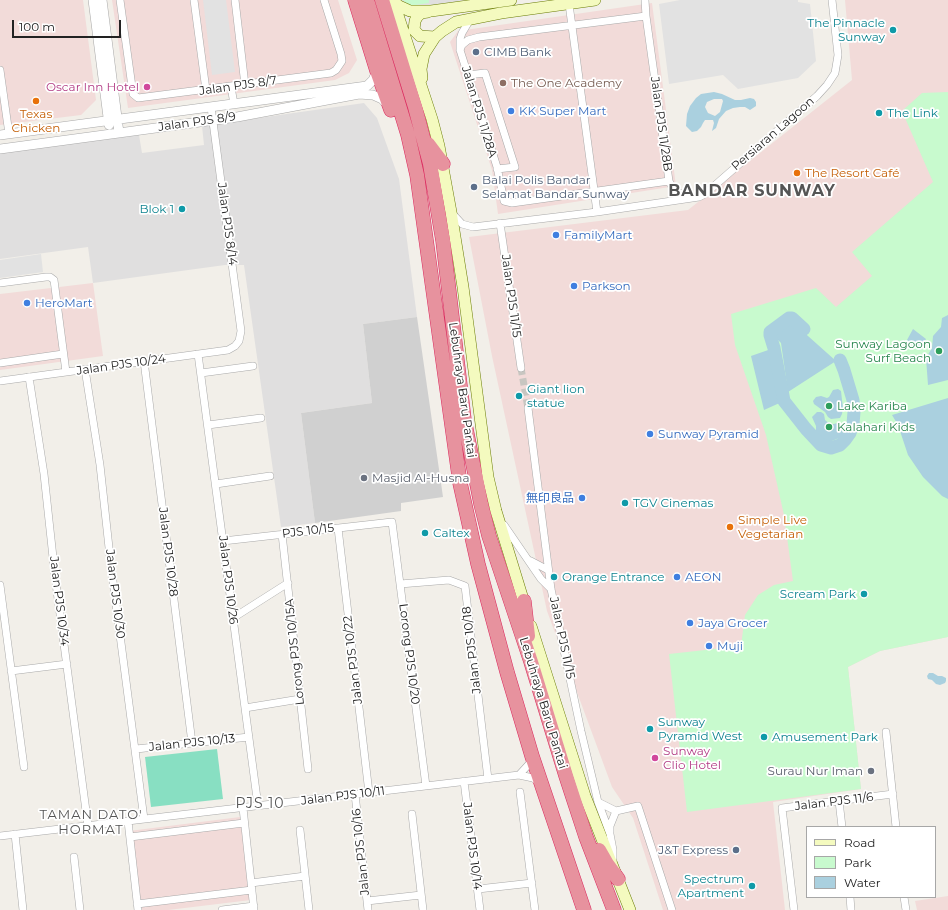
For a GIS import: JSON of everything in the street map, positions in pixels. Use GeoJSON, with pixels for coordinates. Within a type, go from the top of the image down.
{"type":"FeatureCollection","features":[{"type":"Feature","properties":{"kind":"highway"},"geometry":{"type":"LineString","coordinates":[[354,0],[377,71],[394,117],[408,135]]}},
{"type":"Feature","properties":{"kind":"highway","name":"Lebuhraya Baru Pantai"},"geometry":{"type":"LineString","coordinates":[[367,0],[408,135],[416,175],[423,214],[463,494],[478,564],[503,658],[532,756],[584,910]]}},
{"type":"Feature","properties":{"kind":"highway","name":"Lebuhraya Baru Pantai"},"geometry":{"type":"LineString","coordinates":[[389,0],[431,169],[443,241],[464,419],[481,504],[489,536],[531,662],[557,749],[586,837],[614,910]]}},
{"type":"Feature","properties":{"kind":"highway"},"geometry":{"type":"LineString","coordinates":[[424,137],[443,164]]}},
{"type":"Feature","properties":{"kind":"highway"},"geometry":{"type":"LineString","coordinates":[[524,601],[531,662]]}},
{"type":"Feature","properties":{"kind":"highway"},"geometry":{"type":"LineString","coordinates":[[586,837],[596,845],[618,879]]}},
{"type":"Feature","properties":{"kind":"main road"},"geometry":{"type":"LineString","coordinates":[[389,0],[410,11],[431,11]]}},
{"type":"Feature","properties":{"kind":"main road"},"geometry":{"type":"LineString","coordinates":[[389,0],[422,88],[443,164],[463,286],[484,452],[496,511],[542,664],[585,796],[630,910]]}},
{"type":"Feature","properties":{"kind":"main road"},"geometry":{"type":"LineString","coordinates":[[435,37],[420,36],[414,30],[415,20],[421,13],[511,0]]}},
{"type":"Feature","properties":{"kind":"main road"},"geometry":{"type":"LineString","coordinates":[[422,88],[421,69],[424,54],[435,37],[456,22],[471,18],[595,0]]}},
{"type":"Feature","properties":{"kind":"street"},"geometry":{"type":"LineString","coordinates":[[93,0],[115,134]]}},
{"type":"Feature","properties":{"kind":"street"},"geometry":{"type":"LineString","coordinates":[[102,0],[113,119]]}},
{"type":"Feature","properties":{"kind":"street","name":"Jalan PJS 8/7"},"geometry":{"type":"LineString","coordinates":[[120,0],[133,94],[138,98],[331,73],[339,67],[342,61],[324,0]]}},
{"type":"Feature","properties":{"kind":"street"},"geometry":{"type":"LineString","coordinates":[[194,0],[206,90]]}},
{"type":"Feature","properties":{"kind":"street"},"geometry":{"type":"LineString","coordinates":[[235,0],[246,85]]}},
{"type":"Feature","properties":{"kind":"street","name":"Jalan PJS 11/28B"},"geometry":{"type":"LineString","coordinates":[[595,192],[669,181],[644,0]]}},
{"type":"Feature","properties":{"kind":"street","name":"Persiaran Lagoon"},"geometry":{"type":"LineString","coordinates":[[451,212],[462,224],[468,227],[597,212],[699,197],[705,194],[817,96],[827,85],[834,73],[838,54],[832,0]]}},
{"type":"Feature","properties":{"kind":"street"},"geometry":{"type":"LineString","coordinates":[[569,4],[597,212]]}},
{"type":"Feature","properties":{"kind":"street"},"geometry":{"type":"LineString","coordinates":[[572,25],[646,16]]}},
{"type":"Feature","properties":{"kind":"street","name":"Jalan PJS 11/28A"},"geometry":{"type":"LineString","coordinates":[[471,18],[462,33],[460,39],[460,50],[497,170],[504,201],[508,203],[595,192]]}},
{"type":"Feature","properties":{"kind":"street","name":"Jalan PJS 11/28A"},"geometry":{"type":"LineString","coordinates":[[460,50],[462,45],[468,40],[479,37],[572,25]]}},
{"type":"Feature","properties":{"kind":"street"},"geometry":{"type":"LineString","coordinates":[[0,70],[4,134]]}},
{"type":"Feature","properties":{"kind":"street","name":"Jalan PJS 8/9"},"geometry":{"type":"LineString","coordinates":[[4,134],[367,86],[373,80],[377,71]]}},
{"type":"Feature","properties":{"kind":"street","name":"Jalan PJS 11/28A"},"geometry":{"type":"LineString","coordinates":[[468,75],[485,73],[515,167],[497,170]]}},
{"type":"Feature","properties":{"kind":"street"},"geometry":{"type":"LineString","coordinates":[[231,87],[234,104]]}},
{"type":"Feature","properties":{"kind":"street","name":"Jalan PJS 8/9"},"geometry":{"type":"LineString","coordinates":[[0,149],[213,120],[359,94],[373,94],[390,106]]}},
{"type":"Feature","properties":{"kind":"street","name":"Jalan PJS 8/14"},"geometry":{"type":"LineString","coordinates":[[211,107],[241,331],[239,341]]}},
{"type":"Feature","properties":{"kind":"street"},"geometry":{"type":"LineString","coordinates":[[669,181],[673,189],[680,194],[699,197]]}},
{"type":"Feature","properties":{"kind":"street","name":"Jalan PJS 11/15"},"geometry":{"type":"LineString","coordinates":[[500,223],[521,368]]}},
{"type":"Feature","properties":{"kind":"street"},"geometry":{"type":"LineString","coordinates":[[0,283],[46,277],[54,280],[66,372]]}},
{"type":"Feature","properties":{"kind":"street","name":"Jalan PJS 10/24"},"geometry":{"type":"LineString","coordinates":[[0,381],[228,350],[235,346],[239,341]]}},
{"type":"Feature","properties":{"kind":"street"},"geometry":{"type":"LineString","coordinates":[[0,363],[63,354]]}},
{"type":"Feature","properties":{"kind":"street","name":"Jalan PJS 10/26"},"geometry":{"type":"LineString","coordinates":[[198,354],[258,806]]}},
{"type":"Feature","properties":{"kind":"street","name":"Jalan PJS 10/28"},"geometry":{"type":"LineString","coordinates":[[144,361],[192,743]]}},
{"type":"Feature","properties":{"kind":"street"},"geometry":{"type":"LineString","coordinates":[[201,373],[253,366]]}},
{"type":"Feature","properties":{"kind":"street","name":"Jalan PJS 10/30"},"geometry":{"type":"LineString","coordinates":[[85,369],[100,465],[111,566],[144,819]]}},
{"type":"Feature","properties":{"kind":"street","name":"Jalan PJS 10/34"},"geometry":{"type":"LineString","coordinates":[[30,377],[44,474],[88,826]]}},
{"type":"Feature","properties":{"kind":"street","name":"Jalan PJS 11/15"},"geometry":{"type":"LineString","coordinates":[[528,408],[551,590],[581,731],[598,802],[610,834],[613,850],[613,864]]}},
{"type":"Feature","properties":{"kind":"street"},"geometry":{"type":"LineString","coordinates":[[208,425],[261,418]]}},
{"type":"Feature","properties":{"kind":"street"},"geometry":{"type":"LineString","coordinates":[[216,484],[270,476]]}},
{"type":"Feature","properties":{"kind":"street"},"geometry":{"type":"LineString","coordinates":[[496,511],[507,531],[541,579],[551,590]]}},
{"type":"Feature","properties":{"kind":"street","name":"PJS 10/15"},"geometry":{"type":"LineString","coordinates":[[223,542],[392,522]]}},
{"type":"Feature","properties":{"kind":"street","name":"Lorong PJS 10/20"},"geometry":{"type":"LineString","coordinates":[[392,522],[426,786]]}},
{"type":"Feature","properties":{"kind":"street","name":"Jalan PJS 10/22"},"geometry":{"type":"LineString","coordinates":[[338,528],[369,793]]}},
{"type":"Feature","properties":{"kind":"street","name":"Lorong PJS 10/15A"},"geometry":{"type":"LineString","coordinates":[[282,534],[308,769]]}},
{"type":"Feature","properties":{"kind":"street"},"geometry":{"type":"LineString","coordinates":[[529,560],[548,570]]}},
{"type":"Feature","properties":{"kind":"street","name":"Jalan PJS 10/18"},"geometry":{"type":"LineString","coordinates":[[400,584],[449,580],[465,586],[488,779]]}},
{"type":"Feature","properties":{"kind":"street"},"geometry":{"type":"LineString","coordinates":[[233,618],[288,583]]}},
{"type":"Feature","properties":{"kind":"street"},"geometry":{"type":"LineString","coordinates":[[0,585],[24,767]]}},
{"type":"Feature","properties":{"kind":"street"},"geometry":{"type":"LineString","coordinates":[[11,671],[67,664]]}},
{"type":"Feature","properties":{"kind":"street"},"geometry":{"type":"LineString","coordinates":[[245,708],[300,699]]}},
{"type":"Feature","properties":{"kind":"street"},"geometry":{"type":"LineString","coordinates":[[886,732],[896,826]]}},
{"type":"Feature","properties":{"kind":"street","name":"Jalan PJS 10/13"},"geometry":{"type":"LineString","coordinates":[[136,749],[249,737]]}},
{"type":"Feature","properties":{"kind":"street"},"geometry":{"type":"LineString","coordinates":[[520,775],[530,763],[532,756]]}},
{"type":"Feature","properties":{"kind":"street","name":"Jalan PJS 10/11"},"geometry":{"type":"LineString","coordinates":[[0,836],[520,775],[533,778],[542,784]]}},
{"type":"Feature","properties":{"kind":"street","name":"Jalan PJS 10/14"},"geometry":{"type":"LineString","coordinates":[[464,782],[480,910]]}},
{"type":"Feature","properties":{"kind":"street"},"geometry":{"type":"LineString","coordinates":[[520,792],[535,910]]}},
{"type":"Feature","properties":{"kind":"street","name":"Jalan PJS 10/16"},"geometry":{"type":"LineString","coordinates":[[355,794],[368,910]]}},
{"type":"Feature","properties":{"kind":"street","name":"Jalan PJS 11/6"},"geometry":{"type":"LineString","coordinates":[[794,910],[782,808],[893,794]]}},
{"type":"Feature","properties":{"kind":"street"},"geometry":{"type":"LineString","coordinates":[[839,801],[842,826]]}},
{"type":"Feature","properties":{"kind":"street"},"geometry":{"type":"LineString","coordinates":[[598,802],[616,811],[638,806],[672,910]]}},
{"type":"Feature","properties":{"kind":"street"},"geometry":{"type":"LineString","coordinates":[[222,910],[254,908],[242,808]]}},
{"type":"Feature","properties":{"kind":"street"},"geometry":{"type":"LineString","coordinates":[[610,834],[610,826],[616,811]]}},
{"type":"Feature","properties":{"kind":"street"},"geometry":{"type":"LineString","coordinates":[[412,814],[423,910]]}},
{"type":"Feature","properties":{"kind":"street"},"geometry":{"type":"LineString","coordinates":[[128,821],[137,907],[305,876]]}},
{"type":"Feature","properties":{"kind":"street"},"geometry":{"type":"LineString","coordinates":[[130,837],[244,822]]}},
{"type":"Feature","properties":{"kind":"street"},"geometry":{"type":"LineString","coordinates":[[300,830],[309,910]]}},
{"type":"Feature","properties":{"kind":"street"},"geometry":{"type":"LineString","coordinates":[[15,834],[23,910]]}},
{"type":"Feature","properties":{"kind":"street"},"geometry":{"type":"LineString","coordinates":[[74,857],[80,910]]}},
{"type":"Feature","properties":{"kind":"street"},"geometry":{"type":"LineString","coordinates":[[478,889],[532,883]]}},
{"type":"Feature","properties":{"kind":"street"},"geometry":{"type":"LineString","coordinates":[[367,901],[421,895]]}},
{"type":"Feature","properties":{"kind":"street"},"geometry":{"type":"LineString","coordinates":[[850,898],[851,910]]}},
{"type":"Feature","properties":{"kind":"street"},"geometry":{"type":"LineString","coordinates":[[904,898],[906,910]]}},
{"type":"Feature","properties":{"kind":"shaded area"},"geometry":{"type":"Polygon","coordinates":[[[0,0],[83,0],[96,100],[81,115],[0,125],[0,0]]]}},
{"type":"Feature","properties":{"kind":"shaded area"},"geometry":{"type":"Polygon","coordinates":[[[112,0],[338,0],[357,60],[349,73],[335,80],[128,108],[112,0]]]}},
{"type":"Feature","properties":{"kind":"shaded area"},"geometry":{"type":"Polygon","coordinates":[[[203,0],[226,0],[235,72],[212,75],[203,0]]]}},
{"type":"Feature","properties":{"kind":"shaded area"},"geometry":{"type":"Polygon","coordinates":[[[398,0],[468,0],[400,10],[398,0]]]}},
{"type":"Feature","properties":{"kind":"shaded area"},"geometry":{"type":"Polygon","coordinates":[[[680,0],[798,0],[798,2],[810,4],[816,61],[798,78],[738,89],[723,75],[669,84],[659,4],[680,0]]]}},
{"type":"Feature","properties":{"kind":"shaded area","name":"BANDAR SUNWAY"},"geometry":{"type":"Polygon","coordinates":[[[845,0],[948,0],[948,637],[880,651],[848,667],[861,789],[773,802],[785,910],[663,910],[633,818],[612,787],[547,611],[492,356],[469,237],[688,210],[852,80],[845,0]]]}},
{"type":"Feature","properties":{"kind":"shaded area"},"geometry":{"type":"Polygon","coordinates":[[[652,3],[676,186],[498,214],[492,170],[450,42],[458,31],[652,3]]]}},
{"type":"Feature","properties":{"kind":"shaded area"},"geometry":{"type":"Polygon","coordinates":[[[364,103],[377,118],[399,179],[417,317],[363,324],[372,403],[301,413],[315,523],[281,527],[244,265],[225,265],[93,283],[88,247],[0,259],[0,153],[139,135],[142,153],[204,145],[202,126],[364,103]]]}},
{"type":"Feature","properties":{"kind":"shaded area"},"geometry":{"type":"Polygon","coordinates":[[[41,254],[43,272],[0,278],[0,260],[41,254]]]}},
{"type":"Feature","properties":{"kind":"shaded area"},"geometry":{"type":"Polygon","coordinates":[[[93,283],[103,356],[0,370],[0,294],[93,283]]]}},
{"type":"Feature","properties":{"kind":"shaded area"},"geometry":{"type":"Polygon","coordinates":[[[417,317],[443,497],[401,503],[401,511],[315,523],[301,413],[372,403],[363,324],[417,317]]]}},
{"type":"Feature","properties":{"kind":"shaded area"},"geometry":{"type":"Polygon","coordinates":[[[240,817],[251,900],[168,910],[139,910],[129,831],[240,817]]]}},
{"type":"Feature","properties":{"kind":"shaded area"},"geometry":{"type":"Polygon","coordinates":[[[948,896],[948,910],[917,910],[915,901],[948,896]]]}},
{"type":"Feature","properties":{"kind":"green space"},"geometry":{"type":"Polygon","coordinates":[[[403,0],[429,0],[429,3],[409,6],[403,0]]]}},
{"type":"Feature","properties":{"kind":"green space"},"geometry":{"type":"Polygon","coordinates":[[[948,92],[948,637],[880,651],[848,667],[861,789],[687,812],[669,654],[741,646],[745,615],[758,595],[774,585],[793,581],[784,515],[766,435],[735,345],[731,314],[816,288],[836,307],[872,276],[852,252],[933,182],[902,111],[922,93],[948,92]]]}},
{"type":"Feature","properties":{"kind":"green space"},"geometry":{"type":"Polygon","coordinates":[[[217,749],[223,799],[151,807],[145,757],[217,749]]]}},
{"type":"Feature","properties":{"kind":"water"},"geometry":{"type":"Polygon","coordinates":[[[714,92],[735,100],[750,98],[754,99],[756,106],[750,110],[745,107],[733,108],[726,111],[719,119],[716,128],[712,131],[714,123],[713,120],[705,120],[697,131],[692,132],[686,126],[687,114],[690,106],[701,94],[714,92]],[[714,99],[707,102],[705,107],[708,113],[715,116],[720,112],[723,101],[722,99],[714,99]]]}},
{"type":"Feature","properties":{"kind":"water","name":"Sunway Lagoon Surf Beach"},"geometry":{"type":"Polygon","coordinates":[[[948,315],[948,380],[928,385],[926,358],[932,348],[933,336],[941,327],[942,318],[948,315]]]}},
{"type":"Feature","properties":{"kind":"water"},"geometry":{"type":"Polygon","coordinates":[[[792,320],[836,361],[788,392],[781,343],[773,335],[792,320]]]}},
{"type":"Feature","properties":{"kind":"water"},"geometry":{"type":"Polygon","coordinates":[[[913,329],[926,339],[920,350],[907,340],[913,329]]]}},
{"type":"Feature","properties":{"kind":"water"},"geometry":{"type":"Polygon","coordinates":[[[774,348],[784,401],[764,410],[751,356],[774,348]]]}},
{"type":"Feature","properties":{"kind":"water","name":"Lake Kariba"},"geometry":{"type":"Polygon","coordinates":[[[838,389],[841,391],[843,408],[842,414],[840,418],[831,419],[825,412],[814,404],[813,401],[816,397],[821,396],[827,398],[833,390],[838,389]]]}},
{"type":"Feature","properties":{"kind":"water"},"geometry":{"type":"Polygon","coordinates":[[[948,398],[948,499],[942,496],[923,477],[908,455],[898,425],[892,415],[948,398]]]}},
{"type":"Feature","properties":{"kind":"water","name":"Kalahari Kids"},"geometry":{"type":"Polygon","coordinates":[[[817,412],[824,414],[825,420],[831,425],[841,423],[843,430],[841,437],[832,441],[825,441],[820,438],[816,433],[816,426],[812,417],[817,412]]]}},
{"type":"Feature","properties":{"kind":"water"},"geometry":{"type":"Polygon","coordinates":[[[929,673],[946,678],[945,683],[940,685],[928,679],[927,676],[929,673]]]}},
{"type":"Feature","properties":{"kind":"waterway"},"geometry":{"type":"LineString","coordinates":[[804,329],[792,318],[789,318],[770,332],[784,401],[821,445],[831,448],[840,445],[845,440],[850,433],[853,424],[853,400],[840,360]]}},
{"type":"Feature","properties":{"kind":"tunnel"},"geometry":{"type":"LineString","coordinates":[[521,368],[528,408]]}},
{"type":"Feature","properties":{"kind":"place","name":"The Pinnacle Sunway"},"geometry":{"type":"Point","coordinates":[893,30]}},
{"type":"Feature","properties":{"kind":"place","name":"CIMB Bank"},"geometry":{"type":"Point","coordinates":[476,52]}},
{"type":"Feature","properties":{"kind":"place","name":"The One Academy"},"geometry":{"type":"Point","coordinates":[503,83]}},
{"type":"Feature","properties":{"kind":"place","name":"Oscar Inn Hotel"},"geometry":{"type":"Point","coordinates":[147,87]}},
{"type":"Feature","properties":{"kind":"place","name":"Texas Chicken"},"geometry":{"type":"Point","coordinates":[36,101]}},
{"type":"Feature","properties":{"kind":"place","name":"KK Super Mart"},"geometry":{"type":"Point","coordinates":[511,111]}},
{"type":"Feature","properties":{"kind":"place","name":"The Link"},"geometry":{"type":"Point","coordinates":[879,113]}},
{"type":"Feature","properties":{"kind":"place","name":"The Resort Café"},"geometry":{"type":"Point","coordinates":[797,173]}},
{"type":"Feature","properties":{"kind":"place","name":"Balai Polis Bandar Selamat Bandar Sunway"},"geometry":{"type":"Point","coordinates":[474,187]}},
{"type":"Feature","properties":{"kind":"place","name":"Blok 1"},"geometry":{"type":"Point","coordinates":[182,209]}},
{"type":"Feature","properties":{"kind":"place","name":"FamilyMart"},"geometry":{"type":"Point","coordinates":[556,235]}},
{"type":"Feature","properties":{"kind":"place","name":"Parkson"},"geometry":{"type":"Point","coordinates":[574,286]}},
{"type":"Feature","properties":{"kind":"place","name":"HeroMart"},"geometry":{"type":"Point","coordinates":[27,303]}},
{"type":"Feature","properties":{"kind":"place","name":"Sunway Lagoon Surf Beach"},"geometry":{"type":"Point","coordinates":[939,351]}},
{"type":"Feature","properties":{"kind":"place","name":"Giant lion statue"},"geometry":{"type":"Point","coordinates":[519,396]}},
{"type":"Feature","properties":{"kind":"place","name":"Lake Kariba"},"geometry":{"type":"Point","coordinates":[829,406]}},
{"type":"Feature","properties":{"kind":"place","name":"Kalahari Kids"},"geometry":{"type":"Point","coordinates":[829,427]}},
{"type":"Feature","properties":{"kind":"place","name":"Sunway Pyramid"},"geometry":{"type":"Point","coordinates":[650,434]}},
{"type":"Feature","properties":{"kind":"place","name":"Masjid Al-Husna"},"geometry":{"type":"Point","coordinates":[364,478]}},
{"type":"Feature","properties":{"kind":"place","name":"無印良品"},"geometry":{"type":"Point","coordinates":[582,498]}},
{"type":"Feature","properties":{"kind":"place","name":"TGV Cinemas"},"geometry":{"type":"Point","coordinates":[625,503]}},
{"type":"Feature","properties":{"kind":"place","name":"Simple Live Vegetarian"},"geometry":{"type":"Point","coordinates":[730,527]}},
{"type":"Feature","properties":{"kind":"place","name":"Caltex"},"geometry":{"type":"Point","coordinates":[425,533]}},
{"type":"Feature","properties":{"kind":"place","name":"Orange Entrance"},"geometry":{"type":"Point","coordinates":[554,577]}},
{"type":"Feature","properties":{"kind":"place","name":"AEON"},"geometry":{"type":"Point","coordinates":[677,577]}},
{"type":"Feature","properties":{"kind":"place","name":"Scream Park"},"geometry":{"type":"Point","coordinates":[864,594]}},
{"type":"Feature","properties":{"kind":"place","name":"Jaya Grocer"},"geometry":{"type":"Point","coordinates":[690,623]}},
{"type":"Feature","properties":{"kind":"place","name":"Muji"},"geometry":{"type":"Point","coordinates":[709,646]}},
{"type":"Feature","properties":{"kind":"place","name":"Sunway Pyramid West"},"geometry":{"type":"Point","coordinates":[650,729]}},
{"type":"Feature","properties":{"kind":"place","name":"Amusement Park"},"geometry":{"type":"Point","coordinates":[764,737]}},
{"type":"Feature","properties":{"kind":"place","name":"Sunway Clio Hotel"},"geometry":{"type":"Point","coordinates":[655,758]}},
{"type":"Feature","properties":{"kind":"place","name":"Surau Nur Iman"},"geometry":{"type":"Point","coordinates":[871,771]}},
{"type":"Feature","properties":{"kind":"place","name":"J&T Express"},"geometry":{"type":"Point","coordinates":[736,850]}},
{"type":"Feature","properties":{"kind":"place","name":"Spectrum Apartment"},"geometry":{"type":"Point","coordinates":[752,886]}},
{"type":"Feature","properties":{"kind":"district","name":"BANDAR SUNWAY"},"geometry":{"type":"Point","coordinates":[752,191]}},
{"type":"Feature","properties":{"kind":"district","name":"PJS 10"},"geometry":{"type":"Point","coordinates":[260,804]}},
{"type":"Feature","properties":{"kind":"district","name":"TAMAN DATO' HORMAT"},"geometry":{"type":"Point","coordinates":[91,822]}}]}
